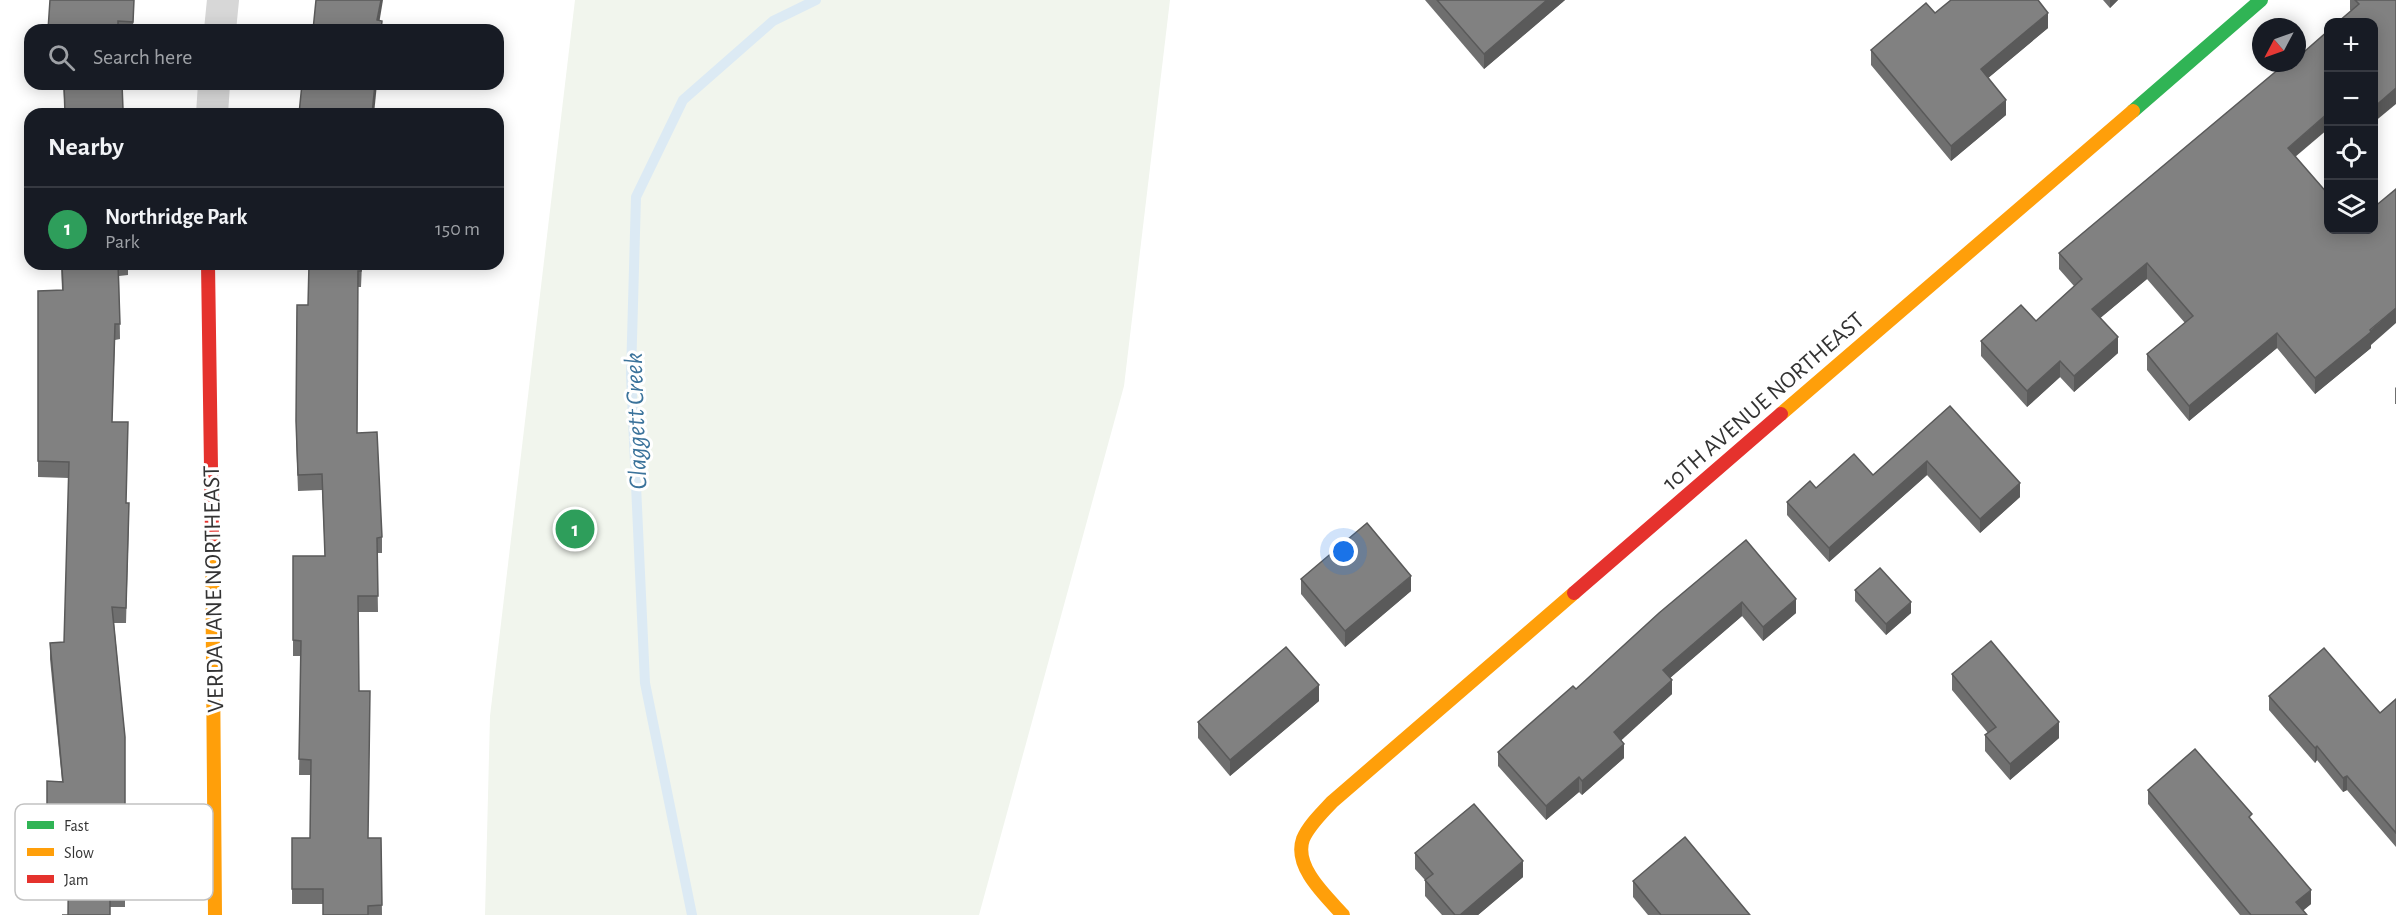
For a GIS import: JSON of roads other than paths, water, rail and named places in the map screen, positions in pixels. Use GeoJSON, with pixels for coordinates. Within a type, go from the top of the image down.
{"type":"FeatureCollection","features":[{"type":"Feature","properties":{"kind":"street"},"geometry":{"type":"LineString","coordinates":[[221,24],[224,0]]}},
{"type":"Feature","properties":{"kind":"street","name":"10TH AVENUE NORTHEAST"},"geometry":{"type":"LineString","coordinates":[[1343,915],[1305,866],[1302,843],[1315,820],[1332,802],[2261,0]]}},
{"type":"Feature","properties":{"kind":"street"},"geometry":{"type":"LineString","coordinates":[[212,108],[214,90]]}},
{"type":"Feature","properties":{"kind":"street","name":"VERDA LANE NORTHEAST"},"geometry":{"type":"LineString","coordinates":[[208,270],[215,727],[215,915]]}},
{"type":"Feature","properties":{"kind":"waterway","name":"Claggett Creek"},"geometry":{"type":"LineString","coordinates":[[692,915],[645,683],[631,375],[636,197],[683,100],[773,21],[816,0]]}},
{"type":"Feature","properties":{"kind":"place","name":"Northridge Park"},"geometry":{"type":"Point","coordinates":[575,529]}}]}
